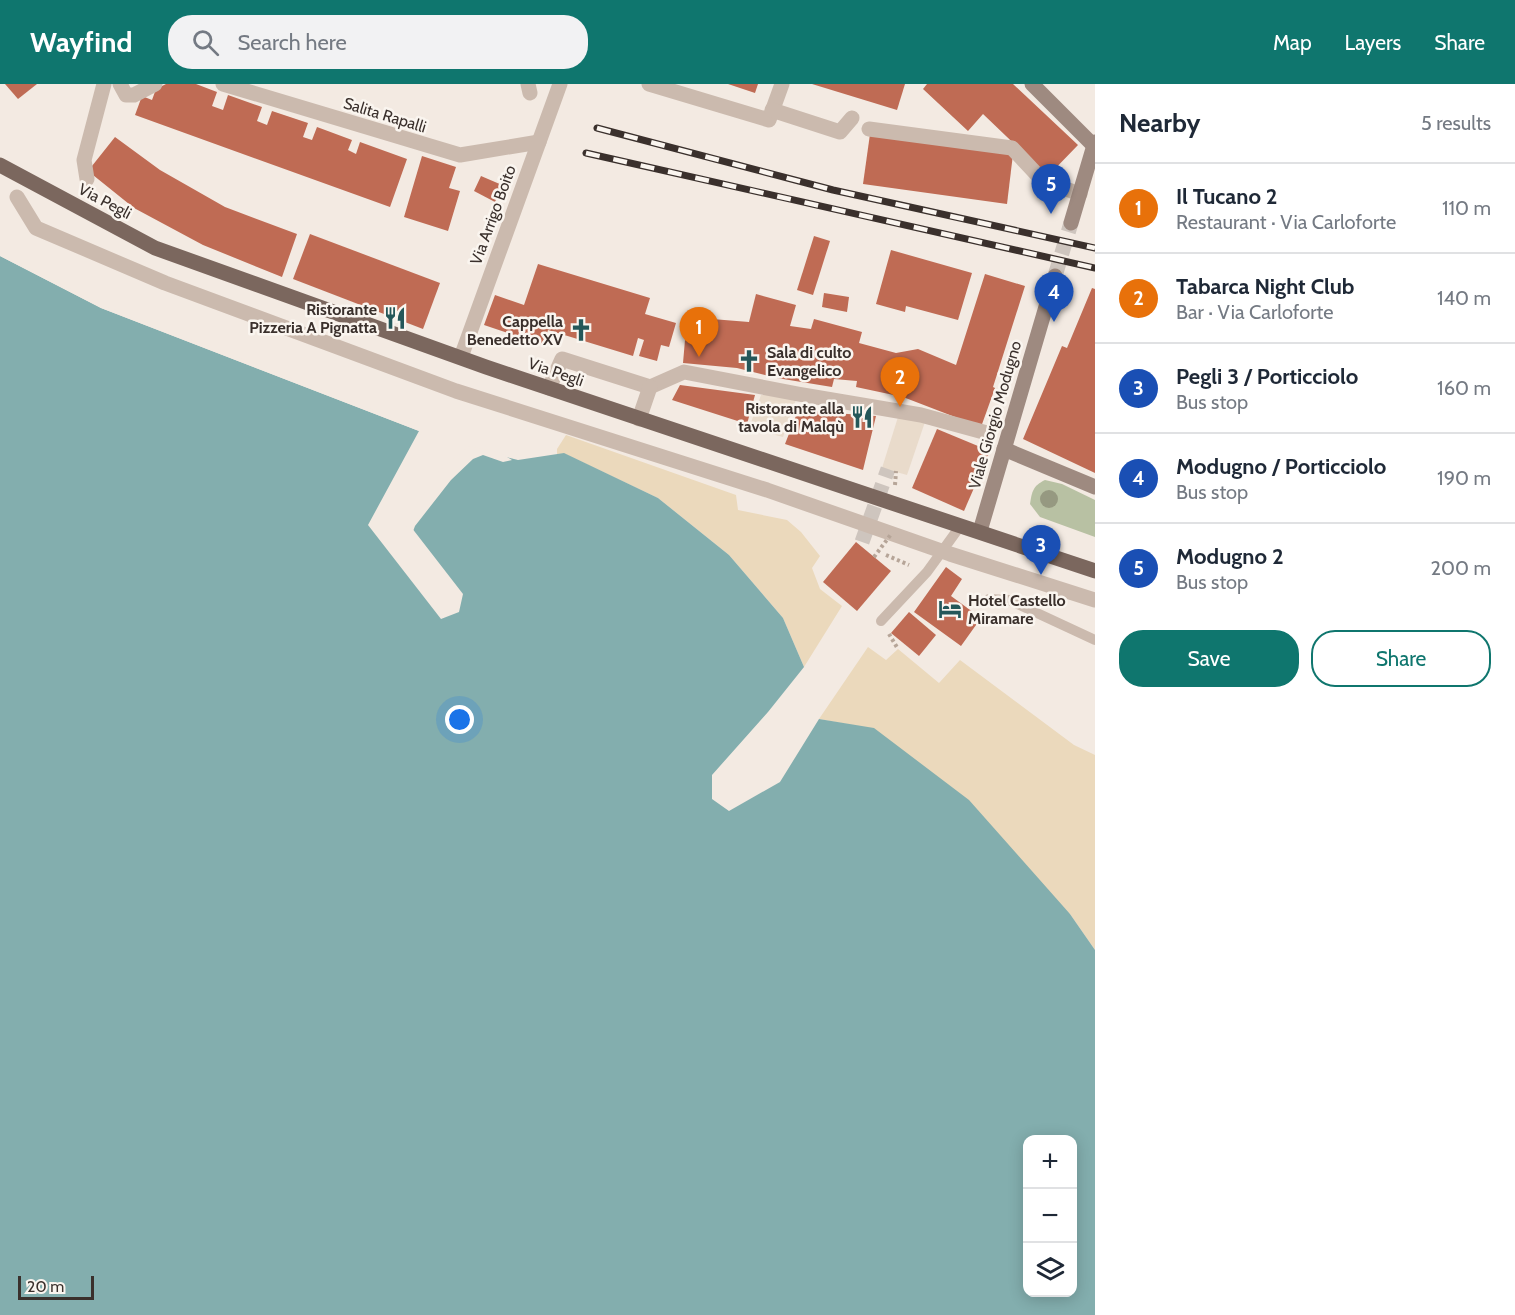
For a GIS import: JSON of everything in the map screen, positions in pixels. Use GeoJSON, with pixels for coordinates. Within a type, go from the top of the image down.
{"type":"FeatureCollection","features":[{"type":"Feature","properties":{"kind":"main road","name":"Via Pegli"},"geometry":{"type":"LineString","coordinates":[[0,165],[155,248],[639,419],[1095,571]]}},
{"type":"Feature","properties":{"kind":"street"},"geometry":{"type":"LineString","coordinates":[[87,178],[84,160],[104,84]]}},
{"type":"Feature","properties":{"kind":"street"},"geometry":{"type":"LineString","coordinates":[[120,84],[126,95],[134,95],[155,84]]}},
{"type":"Feature","properties":{"kind":"street","name":"Salita Rapalli"},"geometry":{"type":"LineString","coordinates":[[223,84],[460,155],[539,142]]}},
{"type":"Feature","properties":{"kind":"street","name":"Via Arrigo Boito"},"geometry":{"type":"LineString","coordinates":[[461,357],[560,84]]}},
{"type":"Feature","properties":{"kind":"street"},"geometry":{"type":"LineString","coordinates":[[649,84],[769,120],[782,84]]}},
{"type":"Feature","properties":{"kind":"street"},"geometry":{"type":"LineString","coordinates":[[1032,84],[1094,144],[1071,224]]}},
{"type":"Feature","properties":{"kind":"street"},"geometry":{"type":"LineString","coordinates":[[772,110],[840,132],[852,118]]}},
{"type":"Feature","properties":{"kind":"street"},"geometry":{"type":"LineString","coordinates":[[869,129],[1012,148],[1043,181],[1080,194]]}},
{"type":"Feature","properties":{"kind":"street"},"geometry":{"type":"LineString","coordinates":[[18,197],[36,228],[165,283],[456,391],[766,490],[942,551],[1095,600]]}},
{"type":"Feature","properties":{"kind":"street","name":"Viale Giorgio Modugno"},"geometry":{"type":"LineString","coordinates":[[980,531],[1055,276]]}},
{"type":"Feature","properties":{"kind":"street"},"geometry":{"type":"LineString","coordinates":[[549,388],[562,359],[650,387],[684,372],[921,415],[987,433]]}},
{"type":"Feature","properties":{"kind":"street"},"geometry":{"type":"LineString","coordinates":[[639,419],[650,387]]}},
{"type":"Feature","properties":{"kind":"street"},"geometry":{"type":"LineString","coordinates":[[1004,448],[1095,487]]}},
{"type":"Feature","properties":{"kind":"lane"},"geometry":{"type":"LineString","coordinates":[[882,621],[927,572],[961,525]]}},
{"type":"Feature","properties":{"kind":"lane"},"geometry":{"type":"LineString","coordinates":[[989,599],[1009,600],[1095,640]]}},
{"type":"Feature","properties":{"kind":"path"},"geometry":{"type":"LineString","coordinates":[[874,557],[891,533]]}},
{"type":"Feature","properties":{"kind":"green space"},"geometry":{"type":"Polygon","coordinates":[[[1045,480],[1062,484],[1095,500],[1095,537],[1040,517],[1030,504],[1034,489],[1045,480]]]}},
{"type":"Feature","properties":{"kind":"sand"},"geometry":{"type":"Polygon","coordinates":[[[566,435],[736,495],[738,510],[787,520],[801,532],[820,556],[812,568],[820,589],[842,606],[804,667],[783,618],[729,555],[658,498],[565,454],[557,455],[557,449],[566,435]]]}},
{"type":"Feature","properties":{"kind":"sand"},"geometry":{"type":"Polygon","coordinates":[[[868,647],[886,660],[898,649],[939,683],[960,660],[1074,745],[1095,755],[1095,950],[1070,914],[874,729],[819,719],[868,647]]]}},
{"type":"Feature","properties":{"kind":"shaded area"},"geometry":{"type":"Polygon","coordinates":[[[798,394],[783,437],[749,428],[761,395],[798,394]]]}},
{"type":"Feature","properties":{"kind":"shaded area"},"geometry":{"type":"Polygon","coordinates":[[[927,416],[907,475],[882,468],[898,417],[927,416]]]}},
{"type":"Feature","properties":{"kind":"water"},"geometry":{"type":"Polygon","coordinates":[[[0,256],[101,308],[419,431],[368,525],[441,619],[459,612],[463,594],[408,523],[471,448],[518,460],[564,453],[658,498],[729,555],[783,618],[804,667],[712,775],[712,799],[729,811],[780,782],[819,719],[874,728],[969,800],[1070,914],[1095,950],[1095,1315],[0,1315],[0,256]]]}},
{"type":"Feature","properties":{"kind":"pier"},"geometry":{"type":"Polygon","coordinates":[[[0,253],[103,305],[420,428],[422,432],[420,435],[419,431],[101,308],[0,256],[0,253]]]}},
{"type":"Feature","properties":{"kind":"pier"},"geometry":{"type":"Polygon","coordinates":[[[469,446],[499,452],[512,460],[503,462],[483,455],[473,459],[451,480],[415,526],[412,534],[405,522],[438,472],[469,446]]]}},
{"type":"Feature","properties":{"kind":"building"},"geometry":{"type":"Polygon","coordinates":[[[5,84],[37,84],[18,99],[5,84]]]}},
{"type":"Feature","properties":{"kind":"building"},"geometry":{"type":"Polygon","coordinates":[[[166,84],[196,84],[217,92],[212,106],[223,110],[228,95],[262,107],[257,121],[267,125],[272,111],[308,123],[303,137],[312,140],[317,127],[352,140],[348,150],[356,154],[360,142],[407,159],[390,207],[135,115],[142,96],[152,100],[156,89],[166,84]]]}},
{"type":"Feature","properties":{"kind":"building"},"geometry":{"type":"Polygon","coordinates":[[[728,84],[758,84],[755,93],[728,84]]]}},
{"type":"Feature","properties":{"kind":"building"},"geometry":{"type":"Polygon","coordinates":[[[812,84],[905,84],[897,110],[812,84]]]}},
{"type":"Feature","properties":{"kind":"building"},"geometry":{"type":"Polygon","coordinates":[[[927,84],[1013,84],[1078,145],[1048,176],[983,114],[968,131],[923,89],[927,84]]]}},
{"type":"Feature","properties":{"kind":"building"},"geometry":{"type":"Polygon","coordinates":[[[870,134],[1013,154],[1007,204],[863,184],[870,134]]]}},
{"type":"Feature","properties":{"kind":"building"},"geometry":{"type":"Polygon","coordinates":[[[115,137],[160,170],[225,207],[297,234],[282,277],[203,245],[134,208],[88,171],[115,137]]]}},
{"type":"Feature","properties":{"kind":"building"},"geometry":{"type":"Polygon","coordinates":[[[422,156],[456,167],[449,188],[460,191],[448,231],[404,217],[422,156]]]}},
{"type":"Feature","properties":{"kind":"building"},"geometry":{"type":"Polygon","coordinates":[[[481,176],[502,185],[495,202],[474,191],[481,176]]]}},
{"type":"Feature","properties":{"kind":"building"},"geometry":{"type":"Polygon","coordinates":[[[310,234],[440,283],[423,329],[293,279],[310,234]]]}},
{"type":"Feature","properties":{"kind":"building"},"geometry":{"type":"Polygon","coordinates":[[[814,236],[830,241],[813,295],[797,290],[814,236]]]}},
{"type":"Feature","properties":{"kind":"building"},"geometry":{"type":"Polygon","coordinates":[[[891,250],[972,273],[958,320],[906,306],[905,312],[876,304],[891,250]]]}},
{"type":"Feature","properties":{"kind":"building"},"geometry":{"type":"Polygon","coordinates":[[[538,264],[650,298],[645,314],[676,323],[669,347],[661,345],[657,361],[639,356],[644,340],[638,338],[633,356],[548,330],[543,345],[484,325],[495,295],[524,305],[538,264]]]}},
{"type":"Feature","properties":{"kind":"building"},"geometry":{"type":"Polygon","coordinates":[[[985,274],[1025,286],[981,427],[903,397],[856,387],[857,381],[834,379],[832,387],[777,378],[737,368],[683,363],[687,317],[749,322],[756,294],[796,305],[790,326],[811,329],[814,319],[862,332],[859,343],[896,353],[918,349],[956,365],[985,274]]]}},
{"type":"Feature","properties":{"kind":"building"},"geometry":{"type":"Polygon","coordinates":[[[1092,288],[1095,289],[1095,473],[1023,439],[1062,346],[1067,348],[1092,288]]]}},
{"type":"Feature","properties":{"kind":"building"},"geometry":{"type":"Polygon","coordinates":[[[824,293],[849,297],[847,312],[822,307],[824,293]]]}},
{"type":"Feature","properties":{"kind":"building"},"geometry":{"type":"Polygon","coordinates":[[[680,385],[755,395],[747,424],[672,400],[680,385]]]}},
{"type":"Feature","properties":{"kind":"building"},"geometry":{"type":"Polygon","coordinates":[[[799,408],[820,412],[876,416],[863,470],[785,444],[799,408]]]}},
{"type":"Feature","properties":{"kind":"building"},"geometry":{"type":"Polygon","coordinates":[[[937,429],[990,451],[964,511],[912,488],[937,429]]]}},
{"type":"Feature","properties":{"kind":"building"},"geometry":{"type":"Polygon","coordinates":[[[856,542],[891,571],[857,611],[823,582],[856,542]]]}},
{"type":"Feature","properties":{"kind":"building"},"geometry":{"type":"Polygon","coordinates":[[[946,567],[962,579],[951,596],[981,618],[961,646],[914,612],[946,567]]]}},
{"type":"Feature","properties":{"kind":"building"},"geometry":{"type":"Polygon","coordinates":[[[909,612],[936,635],[919,656],[891,633],[909,612]]]}},
{"type":"Feature","properties":{"kind":"tunnel"},"geometry":{"type":"LineString","coordinates":[[1055,276],[1071,223]]}},
{"type":"Feature","properties":{"kind":"tunnel"},"geometry":{"type":"LineString","coordinates":[[862,542],[888,469]]}},
{"type":"Feature","properties":{"kind":"railway"},"geometry":{"type":"LineString","coordinates":[[597,128],[833,190],[1095,248]]}},
{"type":"Feature","properties":{"kind":"railway"},"geometry":{"type":"LineString","coordinates":[[586,153],[1095,268]]}},
{"type":"Feature","properties":{"kind":"place","name":"Modugno 2"},"geometry":{"type":"Point","coordinates":[1051,214]}},
{"type":"Feature","properties":{"kind":"place","name":"Ristorante Pizzeria A Pignatta"},"geometry":{"type":"Point","coordinates":[395,318]}},
{"type":"Feature","properties":{"kind":"place","name":"Modugno / Porticciolo"},"geometry":{"type":"Point","coordinates":[1054,322]}},
{"type":"Feature","properties":{"kind":"place","name":"Cappella Benedetto XV"},"geometry":{"type":"Point","coordinates":[581,330]}},
{"type":"Feature","properties":{"kind":"place","name":"Il Tucano 2"},"geometry":{"type":"Point","coordinates":[699,357]}},
{"type":"Feature","properties":{"kind":"place","name":"Sala di culto Evangelico"},"geometry":{"type":"Point","coordinates":[749,361]}},
{"type":"Feature","properties":{"kind":"place","name":"Tabarca Night Club"},"geometry":{"type":"Point","coordinates":[900,407]}},
{"type":"Feature","properties":{"kind":"place","name":"Ristorante alla tavola di Malqù"},"geometry":{"type":"Point","coordinates":[862,417]}},
{"type":"Feature","properties":{"kind":"place","name":"Pegli 3 / Porticciolo"},"geometry":{"type":"Point","coordinates":[1041,575]}},
{"type":"Feature","properties":{"kind":"place","name":"Hotel Castello Miramare"},"geometry":{"type":"Point","coordinates":[950,609]}}]}
